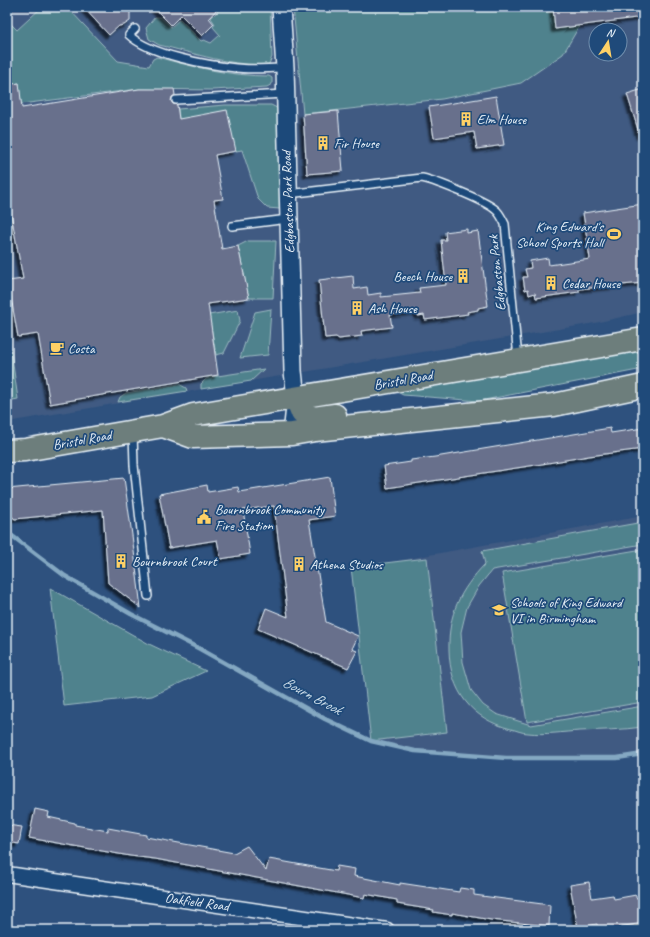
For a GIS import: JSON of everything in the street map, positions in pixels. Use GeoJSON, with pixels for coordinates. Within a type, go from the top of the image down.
{"type":"FeatureCollection","features":[{"type":"Feature","properties":{"kind":"highway","name":"Bristol Road"},"geometry":{"type":"LineString","coordinates":[[13,453],[164,426],[193,415],[643,339]]}},
{"type":"Feature","properties":{"kind":"highway","name":"Bristol Road"},"geometry":{"type":"LineString","coordinates":[[164,426],[193,437],[292,434],[315,430],[554,405],[643,386]]}},
{"type":"Feature","properties":{"kind":"highway"},"geometry":{"type":"LineString","coordinates":[[296,398],[302,413],[314,418],[402,406],[450,404],[495,411]]}},
{"type":"Feature","properties":{"kind":"street","name":"Edgbaston Park Road"},"geometry":{"type":"LineString","coordinates":[[281,7],[285,68],[292,371],[296,398],[292,434]]}},
{"type":"Feature","properties":{"kind":"street","name":"Oakfield Road"},"geometry":{"type":"LineString","coordinates":[[7,874],[387,930]]}},
{"type":"Feature","properties":{"kind":"lane"},"geometry":{"type":"LineString","coordinates":[[135,29],[129,35],[136,42],[171,56],[237,69],[285,68]]}},
{"type":"Feature","properties":{"kind":"lane"},"geometry":{"type":"LineString","coordinates":[[176,100],[285,94]]}},
{"type":"Feature","properties":{"kind":"lane","name":"Edgbaston Park"},"geometry":{"type":"LineString","coordinates":[[288,194],[422,178],[432,180],[497,210],[505,224],[518,360]]}},
{"type":"Feature","properties":{"kind":"lane"},"geometry":{"type":"LineString","coordinates":[[232,226],[288,219]]}},
{"type":"Feature","properties":{"kind":"lane"},"geometry":{"type":"LineString","coordinates":[[133,431],[134,465],[148,596]]}},
{"type":"Feature","properties":{"kind":"shaded area"},"geometry":{"type":"Polygon","coordinates":[[[7,7],[643,7],[643,312],[595,323],[7,422],[7,7]]]}},
{"type":"Feature","properties":{"kind":"shaded area","name":"Schools of King Edward VI in Birmingham"},"geometry":{"type":"Polygon","coordinates":[[[643,516],[643,754],[617,758],[506,758],[415,751],[371,741],[351,567],[380,564],[643,516]]]}},
{"type":"Feature","properties":{"kind":"green space"},"geometry":{"type":"Polygon","coordinates":[[[42,7],[67,7],[118,61],[149,66],[153,59],[157,57],[212,70],[255,76],[269,76],[272,78],[272,84],[267,87],[212,90],[139,89],[21,104],[19,83],[7,85],[7,20],[17,30],[42,7]]]}},
{"type":"Feature","properties":{"kind":"green space"},"geometry":{"type":"Polygon","coordinates":[[[222,7],[270,7],[272,57],[269,64],[256,65],[228,62],[159,45],[149,39],[146,28],[155,17],[160,17],[171,27],[180,19],[201,41],[204,40],[211,43],[220,35],[213,27],[215,24],[211,18],[222,7]]]}},
{"type":"Feature","properties":{"kind":"green space"},"geometry":{"type":"Polygon","coordinates":[[[293,7],[590,8],[563,54],[521,83],[442,99],[303,114],[293,7]]]}},
{"type":"Feature","properties":{"kind":"green space"},"geometry":{"type":"Polygon","coordinates":[[[225,105],[271,105],[279,109],[280,209],[267,208],[258,199],[242,150],[236,151],[179,119],[178,109],[225,105]]]}},
{"type":"Feature","properties":{"kind":"green space"},"geometry":{"type":"Polygon","coordinates":[[[248,241],[276,241],[273,298],[249,298],[238,246],[248,241]]]}},
{"type":"Feature","properties":{"kind":"green space"},"geometry":{"type":"Polygon","coordinates":[[[271,309],[268,355],[240,358],[255,312],[271,309]]]}},
{"type":"Feature","properties":{"kind":"green space"},"geometry":{"type":"Polygon","coordinates":[[[238,310],[240,321],[224,353],[216,355],[209,315],[238,310]]]}},
{"type":"Feature","properties":{"kind":"green space"},"geometry":{"type":"Polygon","coordinates":[[[7,335],[9,337],[18,399],[7,401],[7,335]]]}},
{"type":"Feature","properties":{"kind":"green space"},"geometry":{"type":"Polygon","coordinates":[[[643,347],[643,369],[479,401],[403,395],[395,391],[643,347]]]}},
{"type":"Feature","properties":{"kind":"green space"},"geometry":{"type":"Polygon","coordinates":[[[264,369],[251,381],[201,389],[201,384],[206,379],[211,377],[264,369]]]}},
{"type":"Feature","properties":{"kind":"green space"},"geometry":{"type":"Polygon","coordinates":[[[179,384],[186,388],[187,391],[118,402],[120,397],[126,393],[179,384]]]}},
{"type":"Feature","properties":{"kind":"green space"},"geometry":{"type":"Polygon","coordinates":[[[643,522],[643,544],[492,570],[479,586],[467,607],[461,632],[463,662],[471,690],[483,705],[496,714],[531,725],[643,706],[643,727],[534,734],[497,724],[474,710],[465,701],[453,678],[450,665],[449,637],[453,614],[457,603],[469,583],[485,564],[482,551],[643,522]]]}},
{"type":"Feature","properties":{"kind":"green space"},"geometry":{"type":"Polygon","coordinates":[[[643,549],[643,702],[527,722],[502,573],[643,549]]]}},
{"type":"Feature","properties":{"kind":"green space"},"geometry":{"type":"Polygon","coordinates":[[[427,558],[447,732],[371,741],[351,567],[427,558]]]}},
{"type":"Feature","properties":{"kind":"green space"},"geometry":{"type":"Polygon","coordinates":[[[50,588],[149,644],[206,671],[152,696],[64,706],[50,588]]]}},
{"type":"Feature","properties":{"kind":"building"},"geometry":{"type":"Polygon","coordinates":[[[83,7],[130,7],[130,21],[119,26],[109,35],[83,7]]]}},
{"type":"Feature","properties":{"kind":"building"},"geometry":{"type":"Polygon","coordinates":[[[153,7],[219,7],[209,18],[214,24],[202,36],[181,15],[171,25],[153,7]]]}},
{"type":"Feature","properties":{"kind":"building"},"geometry":{"type":"Polygon","coordinates":[[[553,7],[643,7],[643,17],[606,22],[588,22],[588,24],[555,29],[553,7]]]}},
{"type":"Feature","properties":{"kind":"building"},"geometry":{"type":"Polygon","coordinates":[[[19,83],[22,108],[139,89],[174,89],[175,95],[172,97],[171,101],[173,104],[177,105],[179,119],[227,110],[236,151],[215,155],[223,199],[214,200],[222,249],[238,246],[249,298],[208,304],[218,375],[50,404],[38,334],[18,337],[8,281],[23,279],[7,192],[7,110],[9,110],[7,85],[19,83]]]}},
{"type":"Feature","properties":{"kind":"building"},"geometry":{"type":"Polygon","coordinates":[[[643,89],[643,135],[640,136],[627,94],[643,89]]]}},
{"type":"Feature","properties":{"kind":"building","name":"Elm House"},"geometry":{"type":"Polygon","coordinates":[[[496,96],[504,145],[477,149],[474,132],[434,138],[429,107],[496,96]]]}},
{"type":"Feature","properties":{"kind":"building","name":"Fir House"},"geometry":{"type":"Polygon","coordinates":[[[338,111],[343,171],[307,174],[303,114],[338,111]]]}},
{"type":"Feature","properties":{"kind":"building"},"geometry":{"type":"Polygon","coordinates":[[[643,204],[643,283],[579,289],[579,292],[536,298],[535,293],[529,295],[528,289],[525,290],[523,277],[527,277],[525,269],[531,268],[530,261],[548,258],[549,265],[590,259],[583,213],[643,204]]]}},
{"type":"Feature","properties":{"kind":"building"},"geometry":{"type":"Polygon","coordinates":[[[467,229],[467,233],[478,231],[488,306],[467,312],[468,314],[425,320],[424,315],[418,316],[417,311],[390,315],[392,327],[361,331],[362,336],[339,339],[336,337],[325,338],[319,280],[353,276],[354,289],[367,287],[368,295],[381,293],[381,297],[420,293],[419,288],[446,285],[441,240],[446,240],[445,232],[467,229]]]}},
{"type":"Feature","properties":{"kind":"building"},"geometry":{"type":"Polygon","coordinates":[[[610,428],[611,433],[643,428],[643,449],[589,456],[387,488],[384,466],[411,462],[411,460],[610,428]]]}},
{"type":"Feature","properties":{"kind":"building","name":"Athena Studios"},"geometry":{"type":"Polygon","coordinates":[[[330,477],[335,516],[309,520],[326,622],[358,636],[352,649],[357,651],[348,668],[258,629],[266,608],[288,617],[274,506],[243,510],[250,554],[221,559],[217,540],[169,548],[159,494],[207,485],[208,492],[238,487],[239,492],[330,477]]]}},
{"type":"Feature","properties":{"kind":"building","name":"Bournbrook Court"},"geometry":{"type":"Polygon","coordinates":[[[124,478],[141,608],[108,583],[103,510],[15,519],[7,513],[7,489],[124,478]]]}},
{"type":"Feature","properties":{"kind":"building"},"geometry":{"type":"Polygon","coordinates":[[[35,809],[49,812],[48,817],[75,823],[75,825],[108,831],[108,828],[146,835],[146,837],[234,853],[247,846],[266,871],[269,859],[336,871],[337,866],[355,869],[354,876],[400,885],[400,883],[459,892],[460,888],[474,890],[474,895],[550,905],[549,926],[491,920],[452,913],[452,915],[433,912],[434,910],[397,904],[397,900],[365,894],[364,898],[155,859],[29,838],[35,809]]]}},
{"type":"Feature","properties":{"kind":"building"},"geometry":{"type":"Polygon","coordinates":[[[7,825],[22,827],[19,844],[7,842],[7,825]]]}},
{"type":"Feature","properties":{"kind":"building"},"geometry":{"type":"Polygon","coordinates":[[[589,882],[592,898],[613,895],[614,899],[636,895],[636,898],[643,896],[643,923],[619,927],[620,930],[598,930],[597,924],[578,928],[570,885],[589,882]]]}},
{"type":"Feature","properties":{"kind":"waterway","name":"Bourn Brook"},"geometry":{"type":"LineString","coordinates":[[7,532],[65,576],[131,614],[200,649],[325,719],[371,741],[415,751],[506,758],[617,758],[643,754]]}},
{"type":"Feature","properties":{"kind":"place","name":"Elm House"},"geometry":{"type":"Point","coordinates":[466,119]}},
{"type":"Feature","properties":{"kind":"place","name":"Fir House"},"geometry":{"type":"Point","coordinates":[323,143]}},
{"type":"Feature","properties":{"kind":"place","name":"King Edward's School Sports Hall"},"geometry":{"type":"Point","coordinates":[614,234]}},
{"type":"Feature","properties":{"kind":"place","name":"Beech House"},"geometry":{"type":"Point","coordinates":[463,276]}},
{"type":"Feature","properties":{"kind":"place","name":"Cedar House"},"geometry":{"type":"Point","coordinates":[551,283]}},
{"type":"Feature","properties":{"kind":"place","name":"Ash House"},"geometry":{"type":"Point","coordinates":[357,308]}},
{"type":"Feature","properties":{"kind":"place","name":"Costa"},"geometry":{"type":"Point","coordinates":[57,348]}},
{"type":"Feature","properties":{"kind":"place","name":"Bournbrook Community Fire Station"},"geometry":{"type":"Point","coordinates":[204,517]}},
{"type":"Feature","properties":{"kind":"place","name":"Bournbrook Court"},"geometry":{"type":"Point","coordinates":[121,561]}},
{"type":"Feature","properties":{"kind":"place","name":"Athena Studios"},"geometry":{"type":"Point","coordinates":[299,564]}},
{"type":"Feature","properties":{"kind":"place","name":"Schools of King Edward VI in Birmingham"},"geometry":{"type":"Point","coordinates":[499,610]}}]}
